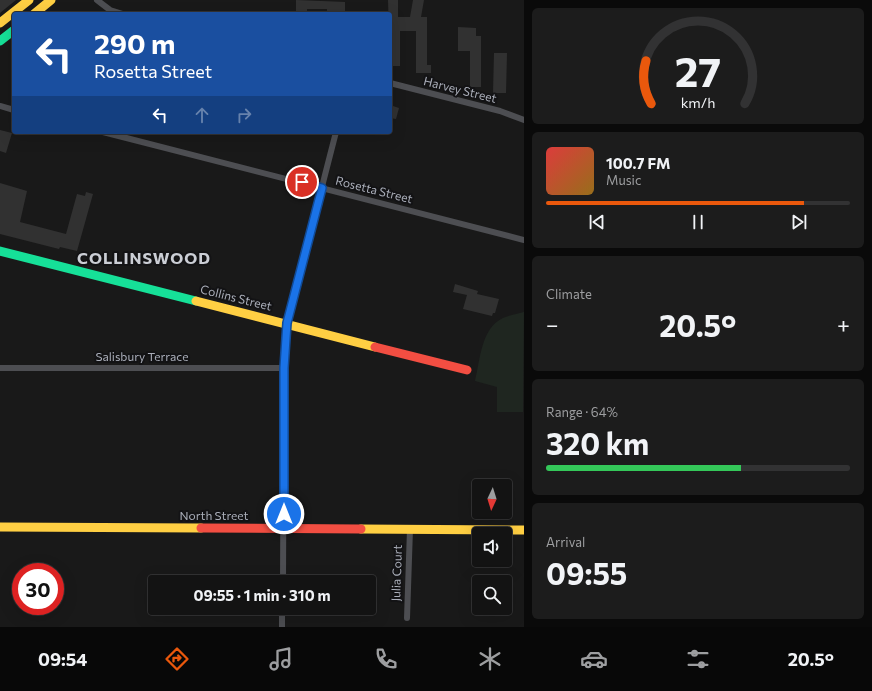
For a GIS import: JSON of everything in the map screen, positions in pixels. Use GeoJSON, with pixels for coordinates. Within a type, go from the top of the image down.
{"type":"FeatureCollection","features":[{"type":"Feature","properties":{"kind":"main road"},"geometry":{"type":"LineString","coordinates":[[13,12],[28,0]]}},
{"type":"Feature","properties":{"kind":"main road"},"geometry":{"type":"LineString","coordinates":[[34,0],[37,11],[51,0]]}},
{"type":"Feature","properties":{"kind":"main road"},"geometry":{"type":"LineString","coordinates":[[0,23],[12,13]]}},
{"type":"Feature","properties":{"kind":"main road"},"geometry":{"type":"LineString","coordinates":[[0,41],[12,32]]}},
{"type":"Feature","properties":{"kind":"main road","name":"Collins Street"},"geometry":{"type":"LineString","coordinates":[[0,251],[467,370]]}},
{"type":"Feature","properties":{"kind":"main road","name":"North Street"},"geometry":{"type":"LineString","coordinates":[[0,527],[524,530]]}},
{"type":"Feature","properties":{"kind":"street"},"geometry":{"type":"LineString","coordinates":[[97,0],[110,10],[116,12]]}},
{"type":"Feature","properties":{"kind":"street","name":"Harvey Street"},"geometry":{"type":"LineString","coordinates":[[392,84],[500,111],[524,120]]}},
{"type":"Feature","properties":{"kind":"street"},"geometry":{"type":"LineString","coordinates":[[0,106],[12,109]]}},
{"type":"Feature","properties":{"kind":"street","name":"Rosetta Street"},"geometry":{"type":"LineString","coordinates":[[111,134],[524,240]]}},
{"type":"Feature","properties":{"kind":"street"},"geometry":{"type":"LineString","coordinates":[[283,575],[284,368],[287,323],[336,134]]}},
{"type":"Feature","properties":{"kind":"street","name":"Salisbury Terrace"},"geometry":{"type":"LineString","coordinates":[[0,368],[284,368]]}},
{"type":"Feature","properties":{"kind":"street","name":"Julia Court"},"geometry":{"type":"LineString","coordinates":[[407,618],[410,529]]}},
{"type":"Feature","properties":{"kind":"street"},"geometry":{"type":"LineString","coordinates":[[282,615],[282,627]]}},
{"type":"Feature","properties":{"kind":"shaded area"},"geometry":{"type":"Polygon","coordinates":[[[524,312],[523,412],[497,412],[497,387],[475,381],[480,355],[490,329],[496,323],[505,317],[524,312]]]}},
{"type":"Feature","properties":{"kind":"building"},"geometry":{"type":"Polygon","coordinates":[[[0,0],[16,0],[0,13],[0,0]]]}},
{"type":"Feature","properties":{"kind":"building"},"geometry":{"type":"Polygon","coordinates":[[[296,0],[345,2],[345,12],[327,12],[327,9],[307,9],[307,12],[296,12],[296,0]]]}},
{"type":"Feature","properties":{"kind":"building"},"geometry":{"type":"Polygon","coordinates":[[[388,0],[398,0],[398,17],[410,17],[413,0],[424,0],[421,17],[427,17],[427,65],[431,65],[431,73],[416,73],[416,31],[400,31],[400,66],[393,66],[392,12],[388,12],[388,0]]]}},
{"type":"Feature","properties":{"kind":"building"},"geometry":{"type":"Polygon","coordinates":[[[458,27],[476,28],[476,36],[481,36],[481,87],[470,87],[470,51],[458,51],[458,27]]]}},
{"type":"Feature","properties":{"kind":"building"},"geometry":{"type":"Polygon","coordinates":[[[494,53],[507,53],[506,93],[493,93],[494,53]]]}},
{"type":"Feature","properties":{"kind":"building"},"geometry":{"type":"Polygon","coordinates":[[[392,106],[399,108],[396,119],[392,118],[392,106]]]}},
{"type":"Feature","properties":{"kind":"building"},"geometry":{"type":"Polygon","coordinates":[[[0,130],[12,133],[6,153],[0,151],[0,130]]]}},
{"type":"Feature","properties":{"kind":"building"},"geometry":{"type":"Polygon","coordinates":[[[0,183],[27,191],[20,222],[66,234],[77,194],[85,196],[86,192],[93,194],[77,251],[60,247],[59,249],[0,234],[0,183]]]}},
{"type":"Feature","properties":{"kind":"building"},"geometry":{"type":"Polygon","coordinates":[[[455,284],[478,291],[477,294],[499,299],[495,313],[493,313],[492,316],[463,309],[467,295],[453,292],[455,284]]]}},
{"type":"Feature","properties":{"kind":"traffic: fast"},"geometry":{"type":"LineString","coordinates":[[0,41],[12,32]]}},
{"type":"Feature","properties":{"kind":"traffic: fast"},"geometry":{"type":"LineString","coordinates":[[0,251],[196,301]]}},
{"type":"Feature","properties":{"kind":"traffic: slow"},"geometry":{"type":"LineString","coordinates":[[14,12],[29,0]]}},
{"type":"Feature","properties":{"kind":"traffic: slow"},"geometry":{"type":"LineString","coordinates":[[36,12],[51,0]]}},
{"type":"Feature","properties":{"kind":"traffic: slow"},"geometry":{"type":"LineString","coordinates":[[0,23],[12,13]]}},
{"type":"Feature","properties":{"kind":"traffic: slow"},"geometry":{"type":"LineString","coordinates":[[196,301],[375,347]]}},
{"type":"Feature","properties":{"kind":"traffic: slow"},"geometry":{"type":"LineString","coordinates":[[0,527],[201,528]]}},
{"type":"Feature","properties":{"kind":"traffic: slow"},"geometry":{"type":"LineString","coordinates":[[361,529],[524,530]]}},
{"type":"Feature","properties":{"kind":"traffic: jam"},"geometry":{"type":"LineString","coordinates":[[375,347],[467,370]]}},
{"type":"Feature","properties":{"kind":"traffic: jam"},"geometry":{"type":"LineString","coordinates":[[201,528],[361,529]]}},
{"type":"Feature","properties":{"kind":"district","name":"COLLINSWOOD"},"geometry":{"type":"Point","coordinates":[144,258]}},
{"type":"Feature","properties":{"kind":"route"},"geometry":{"type":"LineString","coordinates":[[284,514],[284,368],[287,323],[322,188],[302,182]]}}]}
